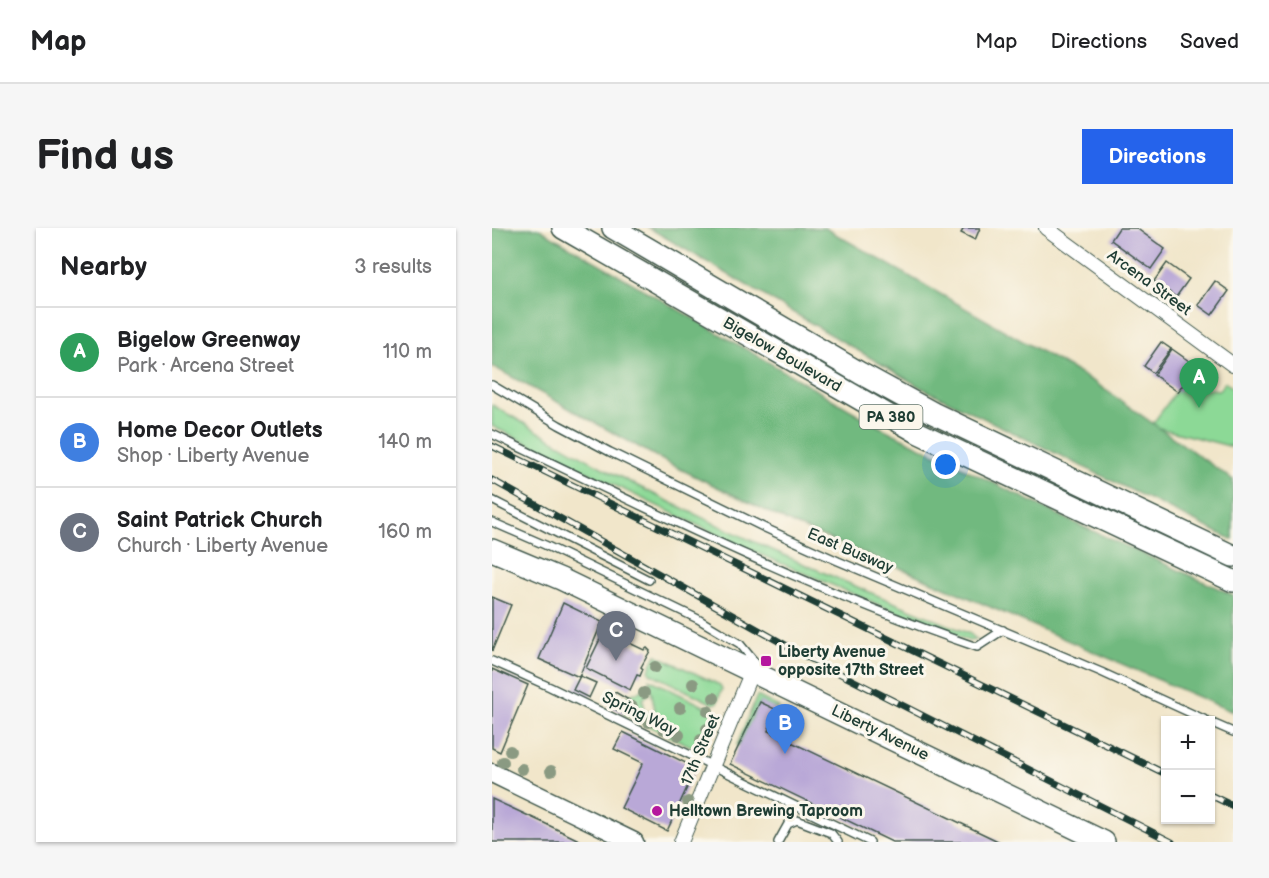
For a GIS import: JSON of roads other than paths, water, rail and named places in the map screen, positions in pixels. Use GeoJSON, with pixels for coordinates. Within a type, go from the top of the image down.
{"type":"FeatureCollection","features":[{"type":"Feature","properties":{"kind":"main road","name":"Bigelow Boulevard"},"geometry":{"type":"LineString","coordinates":[[563,228],[919,432],[1233,580]]}},
{"type":"Feature","properties":{"kind":"main road","name":"Bigelow Boulevard"},"geometry":{"type":"LineString","coordinates":[[613,228],[860,373],[933,413],[1233,556]]}},
{"type":"Feature","properties":{"kind":"main road","name":"Liberty Avenue"},"geometry":{"type":"LineString","coordinates":[[492,550],[561,579],[1104,842]]}},
{"type":"Feature","properties":{"kind":"street","name":"Arcena Street"},"geometry":{"type":"LineString","coordinates":[[1046,228],[1233,365]]}},
{"type":"Feature","properties":{"kind":"street","name":"17th Street"},"geometry":{"type":"LineString","coordinates":[[681,842],[713,765],[761,676]]}},
{"type":"Feature","properties":{"kind":"street"},"geometry":{"type":"LineString","coordinates":[[492,773],[634,842]]}},
{"type":"Feature","properties":{"kind":"lane","name":"East Busway"},"geometry":{"type":"LineString","coordinates":[[492,385],[569,430],[744,518],[838,561],[1101,672],[1198,716]]}},
{"type":"Feature","properties":{"kind":"lane"},"geometry":{"type":"LineString","coordinates":[[492,434],[771,567],[906,623],[978,647],[1003,630]]}},
{"type":"Feature","properties":{"kind":"lane"},"geometry":{"type":"LineString","coordinates":[[492,500],[650,580]]}},
{"type":"Feature","properties":{"kind":"lane"},"geometry":{"type":"LineString","coordinates":[[492,522],[698,619],[740,644],[761,676]]}},
{"type":"Feature","properties":{"kind":"lane","name":"Spring Way"},"geometry":{"type":"LineString","coordinates":[[492,661],[870,842]]}},
{"type":"Feature","properties":{"kind":"lane","name":"East Busway"},"geometry":{"type":"LineString","coordinates":[[1215,724],[1233,732]]}},
{"type":"Feature","properties":{"kind":"lane"},"geometry":{"type":"LineString","coordinates":[[778,842],[788,824],[797,820],[831,833],[838,842]]}},
{"type":"Feature","properties":{"kind":"railway"},"geometry":{"type":"LineString","coordinates":[[492,446],[1161,772]]}},
{"type":"Feature","properties":{"kind":"railway"},"geometry":{"type":"LineString","coordinates":[[492,480],[805,656],[1172,842]]}},
{"type":"Feature","properties":{"kind":"railway"},"geometry":{"type":"LineString","coordinates":[[1215,797],[1233,806]]}},
{"type":"Feature","properties":{"kind":"place","name":"Bigelow Greenway"},"geometry":{"type":"Point","coordinates":[1199,408]}},
{"type":"Feature","properties":{"kind":"place","name":"Saint Patrick Church"},"geometry":{"type":"Point","coordinates":[616,661]}},
{"type":"Feature","properties":{"kind":"place","name":"Liberty Avenue opposite 17th Street"},"geometry":{"type":"Point","coordinates":[766,661]}},
{"type":"Feature","properties":{"kind":"place","name":"Home Decor Outlets"},"geometry":{"type":"Point","coordinates":[785,754]}},
{"type":"Feature","properties":{"kind":"place","name":"Helltown Brewing Taproom"},"geometry":{"type":"Point","coordinates":[657,811]}}]}
